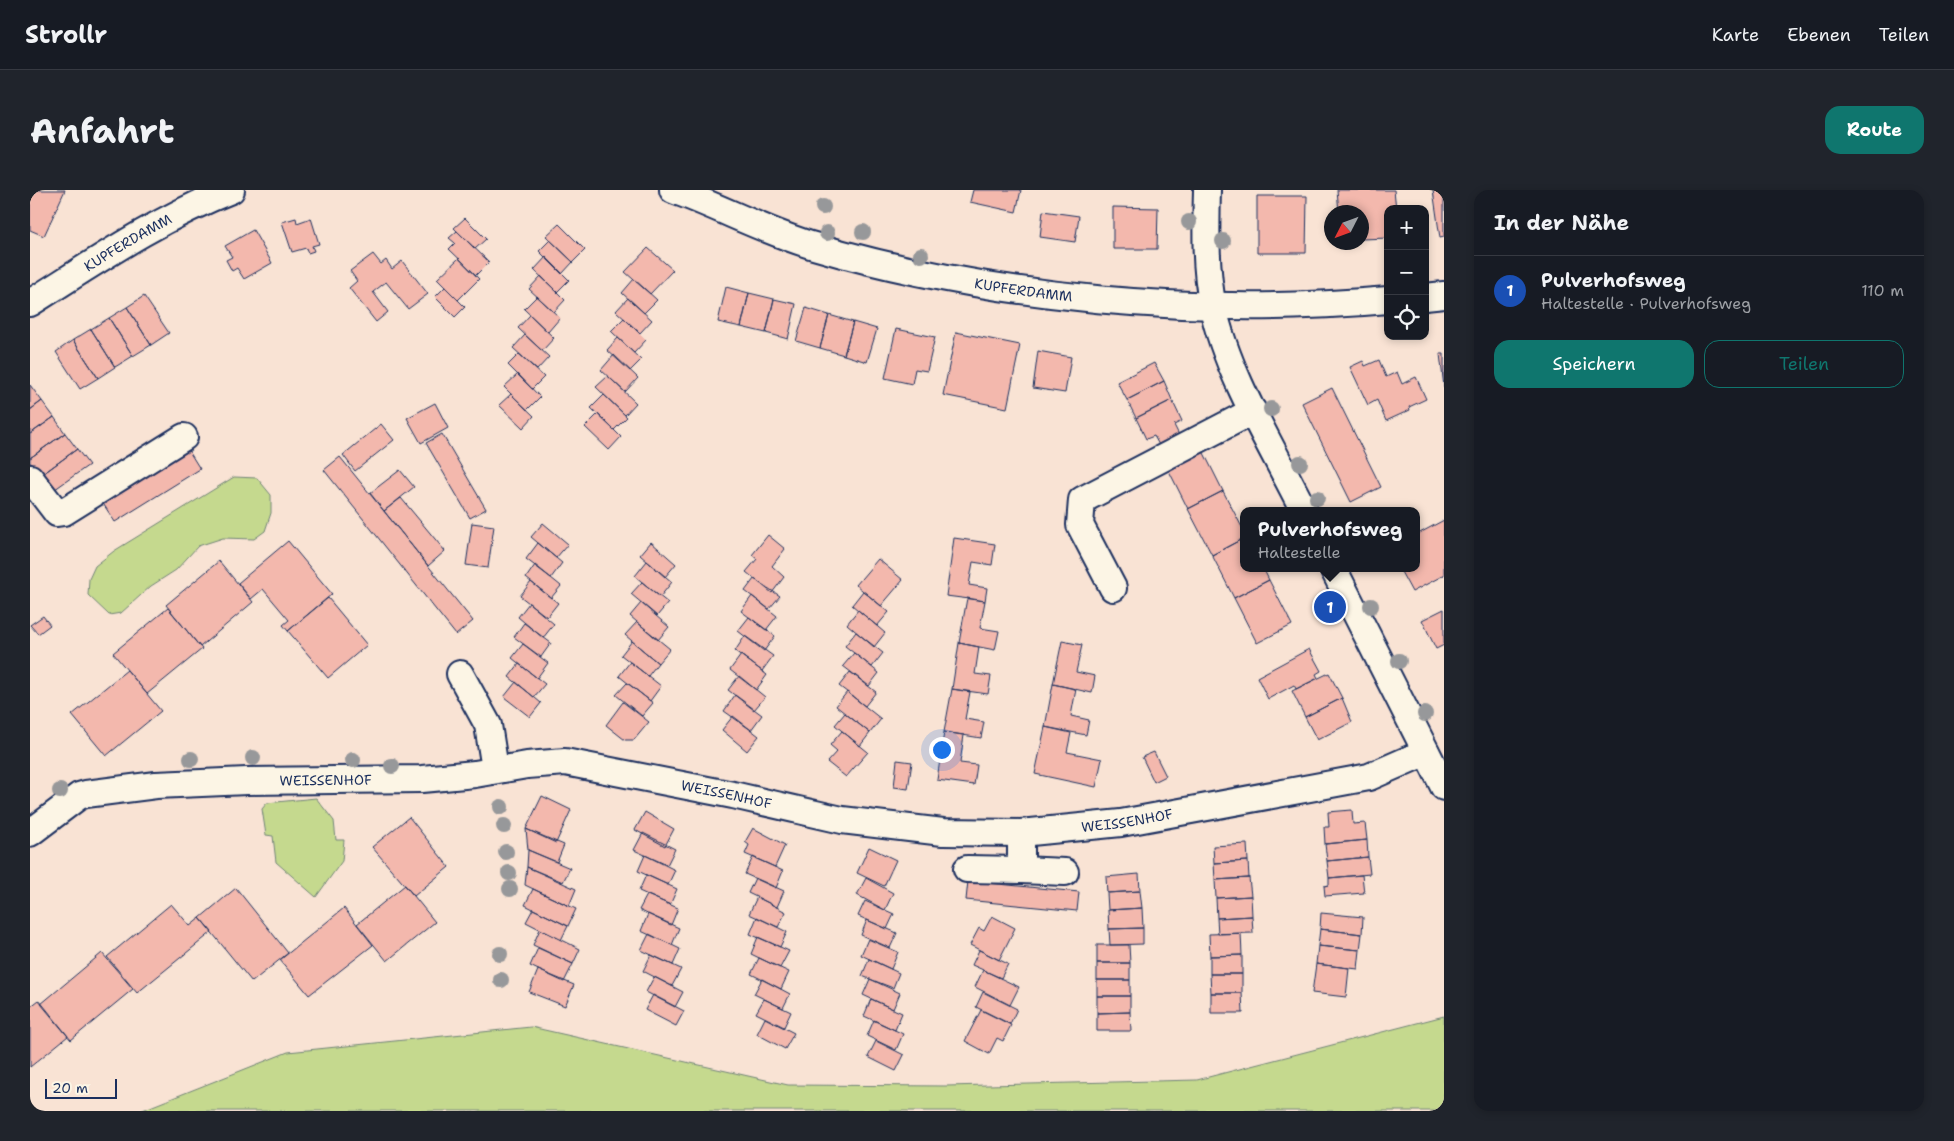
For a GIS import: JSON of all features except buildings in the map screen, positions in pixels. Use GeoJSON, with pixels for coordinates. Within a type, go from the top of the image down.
{"type":"FeatureCollection","features":[{"type":"Feature","properties":{"kind":"street","name":"KUPFERDAMM"},"geometry":{"type":"LineString","coordinates":[[30,303],[142,232],[185,209],[231,190]]}},
{"type":"Feature","properties":{"kind":"street","name":"KUPFERDAMM"},"geometry":{"type":"LineString","coordinates":[[673,190],[812,246],[939,277],[1002,288],[1058,295],[1213,306],[1384,300]]}},
{"type":"Feature","properties":{"kind":"street"},"geometry":{"type":"LineString","coordinates":[[1207,190],[1206,250],[1213,306],[1221,336],[1235,373],[1302,507]]}},
{"type":"Feature","properties":{"kind":"street"},"geometry":{"type":"LineString","coordinates":[[1429,297],[1444,295]]}},
{"type":"Feature","properties":{"kind":"street"},"geometry":{"type":"LineString","coordinates":[[1112,588],[1080,525],[1082,500],[1253,410]]}},
{"type":"Feature","properties":{"kind":"street"},"geometry":{"type":"LineString","coordinates":[[30,478],[56,513],[64,512],[184,437]]}},
{"type":"Feature","properties":{"kind":"street"},"geometry":{"type":"LineString","coordinates":[[1335,572],[1444,787]]}},
{"type":"Feature","properties":{"kind":"street"},"geometry":{"type":"LineString","coordinates":[[460,674],[488,725],[495,769]]}},
{"type":"Feature","properties":{"kind":"street","name":"WEISSENHOF"},"geometry":{"type":"LineString","coordinates":[[30,833],[79,796],[86,794],[156,786],[229,782],[422,779],[565,762],[734,795],[842,820],[943,832],[1021,832],[1122,823],[1344,782],[1383,772],[1426,752]]}},
{"type":"Feature","properties":{"kind":"street"},"geometry":{"type":"LineString","coordinates":[[1021,832],[1021,870]]}},
{"type":"Feature","properties":{"kind":"street"},"geometry":{"type":"LineString","coordinates":[[967,869],[1065,872]]}},
{"type":"Feature","properties":{"kind":"green space"},"geometry":{"type":"Polygon","coordinates":[[[234,477],[257,478],[271,495],[271,513],[265,531],[254,539],[223,538],[198,546],[176,570],[151,586],[121,613],[109,615],[88,595],[89,579],[95,566],[114,551],[234,477]]]}},
{"type":"Feature","properties":{"kind":"green space"},"geometry":{"type":"Polygon","coordinates":[[[316,798],[334,821],[336,840],[344,840],[342,861],[316,897],[276,862],[273,836],[266,835],[262,809],[267,803],[316,798]]]}},
{"type":"Feature","properties":{"kind":"green space"},"geometry":{"type":"Polygon","coordinates":[[[1444,1016],[1444,1111],[140,1111],[288,1052],[531,1027],[788,1085],[946,1086],[1197,1080],[1444,1016]]]}},
{"type":"Feature","properties":{"kind":"place","name":"Pulverhofsweg"},"geometry":{"type":"Point","coordinates":[1330,607]}}]}
